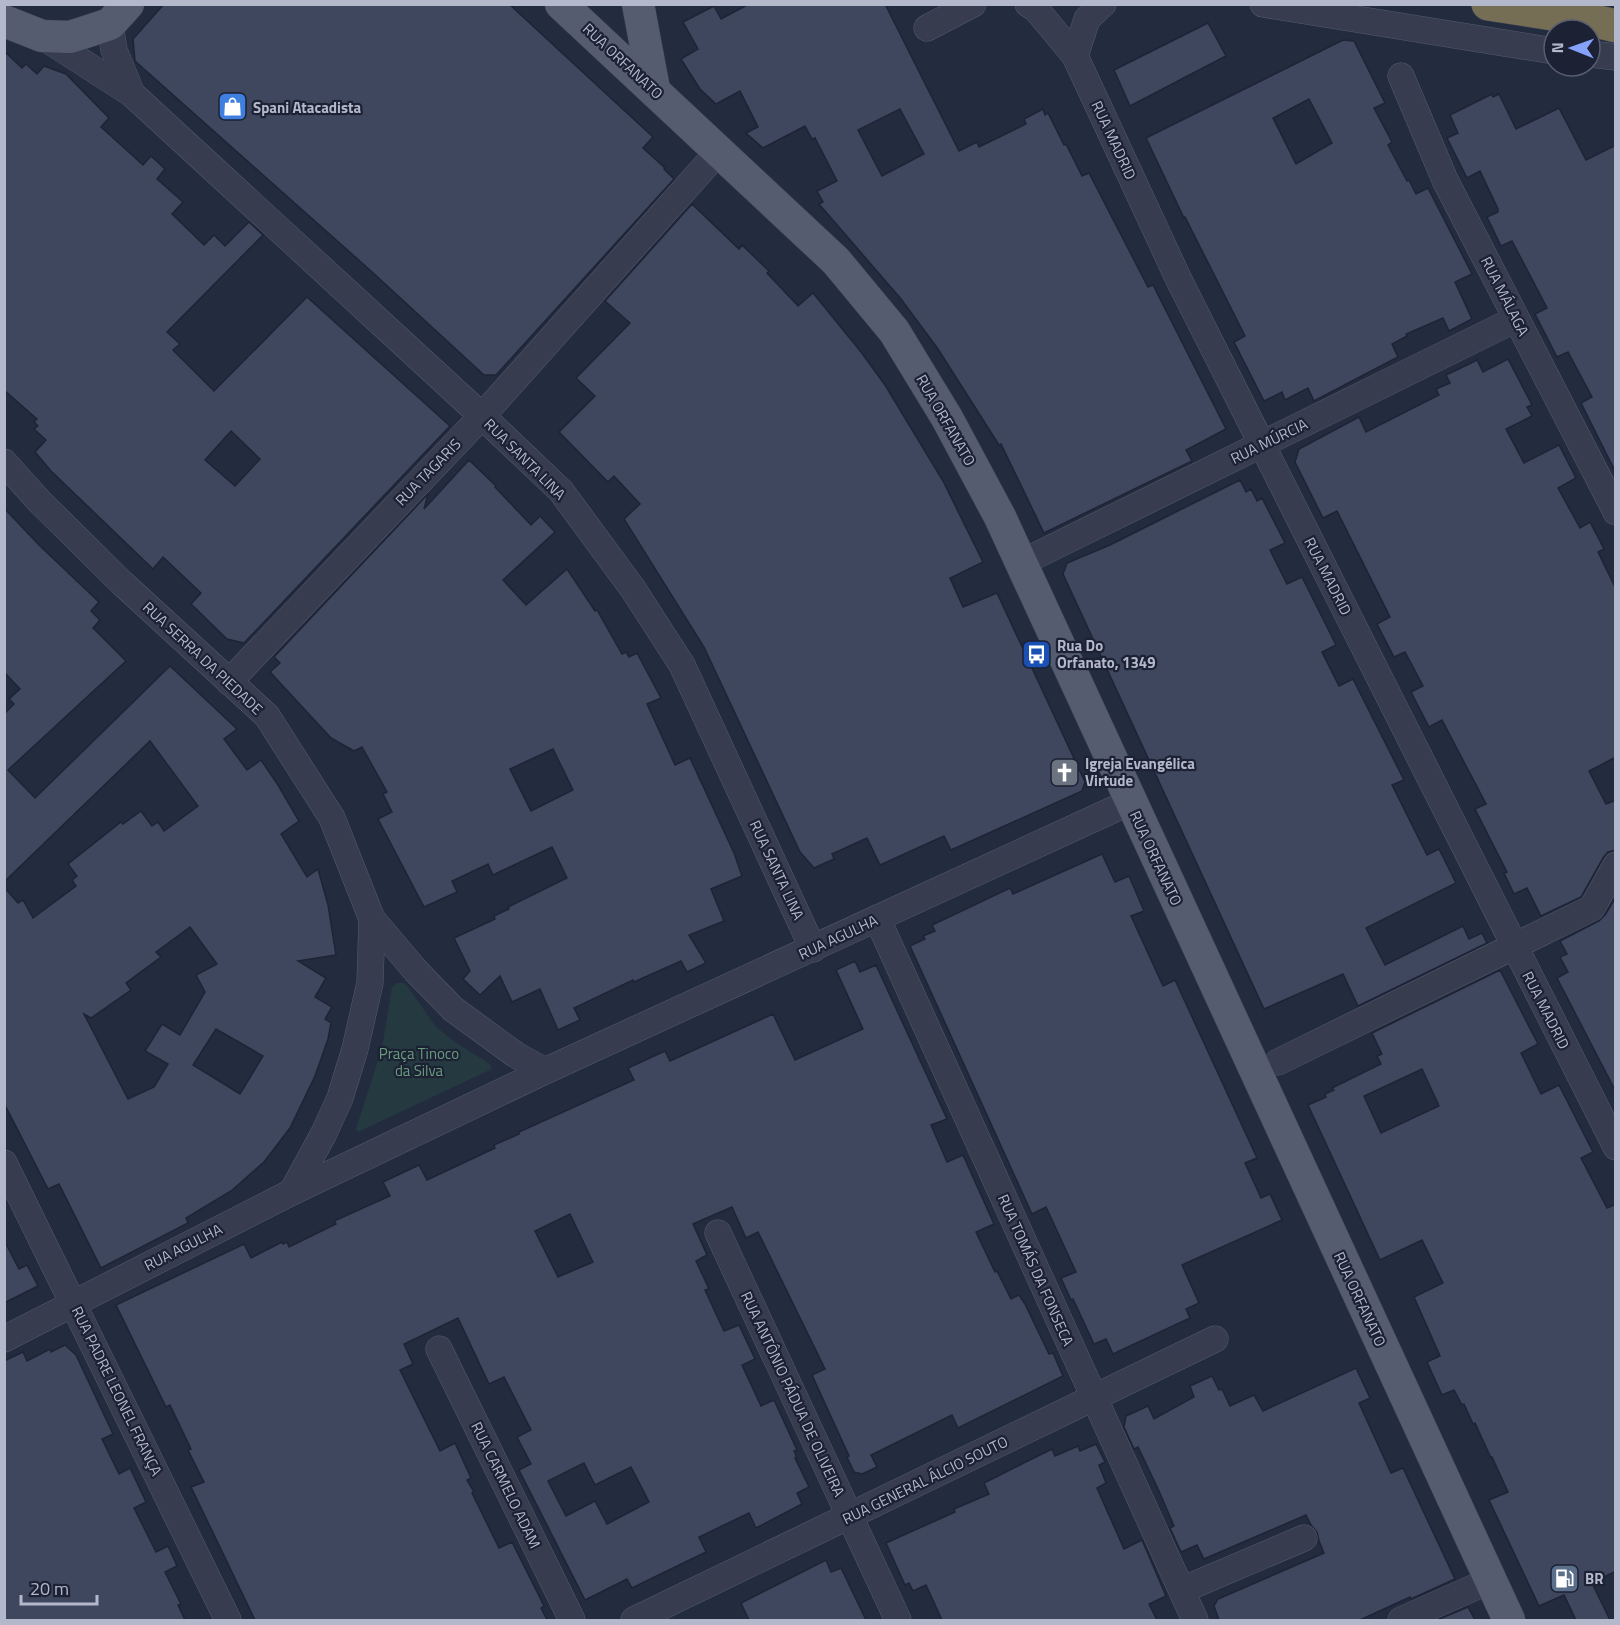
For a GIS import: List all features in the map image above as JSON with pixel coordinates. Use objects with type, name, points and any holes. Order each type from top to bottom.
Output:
[{"type":"highway","points":[[1488,4],[1616,26]]},
{"type":"main road","name":"RUA ORFANATO","points":[[561,4],[836,261],[894,331],[947,418],[1000,517],[1509,1620]]},
{"type":"main road","points":[[638,4],[654,89]]},
{"type":"main road","points":[[4,21],[42,36],[70,37],[119,14]]},
{"type":"street","points":[[927,28],[973,4]]},
{"type":"street","name":"RUA MADRID","points":[[1028,4],[1036,9],[1075,56],[1179,280],[1615,1146]]},
{"type":"street","points":[[1075,56],[1087,19],[1103,4]]},
{"type":"street","points":[[1263,4],[1542,49]]},
{"type":"street","name":"RUA SANTA LINA","points":[[119,14],[114,50],[132,94]]},
{"type":"street","name":"RUA SANTA LINA","points":[[42,36],[132,94],[561,491],[633,589],[682,665],[813,949]]},
{"type":"street","name":"RUA MÁLAGA","points":[[1401,76],[1445,180],[1616,512]]},
{"type":"street","name":"RUA TAGARIS","points":[[229,682],[482,416],[719,151]]},
{"type":"street","name":"RUA MÚRCIA","points":[[1021,563],[1516,319]]},
{"type":"street","name":"RUA SERRA DA PIEDADE","points":[[4,462],[39,501],[113,575],[267,716],[332,818],[372,919]]},
{"type":"street","name":"RUA AGULHA","points":[[545,1071],[1130,802]]},
{"type":"street","points":[[1278,1062],[1592,908],[1616,866]]},
{"type":"street","name":"RUA TOMÁS DA FONSECA","points":[[877,918],[1196,1620]]},
{"type":"street","points":[[372,919],[416,971],[453,1009],[516,1055],[545,1071]]},
{"type":"street","points":[[292,1192],[340,1098],[355,1049],[370,983],[372,919]]},
{"type":"street","points":[[292,1192],[545,1071]]},
{"type":"street","name":"RUA PADRE LEONEL FRANÇA","points":[[4,1163],[228,1620]]},
{"type":"street","name":"RUA AGULHA","points":[[4,1338],[292,1192]]},
{"type":"street","name":"RUA ANTÔNIO PÁDUA DE OLIVEIRA","points":[[718,1233],[898,1620]]},
{"type":"street","name":"RUA GENERAL ÁLCIO SOUTO","points":[[634,1620],[1215,1340]]},
{"type":"street","name":"RUA CARMELO ADAM","points":[[439,1349],[572,1620]]},
{"type":"street","points":[[1182,1590],[1304,1538]]},
{"type":"street","points":[[1401,1620],[1491,1580]]},
{"type":"green space","name":"Praça Tinoco da Silva","points":[[397,983],[404,983],[408,987],[436,1027],[490,1064],[492,1069],[358,1132],[356,1129],[382,1048],[392,987]]},
{"type":"building","points":[[164,4],[509,4],[653,137],[643,148],[674,179],[496,375],[484,375],[135,61],[133,39]]},
{"type":"building","points":[[749,4],[885,4],[959,151],[977,142],[979,147],[1026,124],[1024,119],[1043,109],[1045,115],[1048,113],[1082,176],[1089,173],[1148,287],[1153,285],[1226,429],[1186,450],[1192,461],[1044,533],[1001,444],[999,445],[938,349],[901,299],[819,204],[823,202],[817,191],[837,181],[815,138],[812,139],[805,126],[763,148],[746,133],[758,127],[740,91],[716,104],[700,89],[681,59],[698,49],[683,22],[714,6],[721,19]],"holes":[[[900,109],[924,154],[882,176],[858,130]]]},
{"type":"building","points":[[1208,23],[1226,56],[1130,106],[1114,70]]},
{"type":"building","points":[[1343,40],[1354,41],[1385,103],[1374,108],[1392,142],[1388,145],[1416,194],[1428,188],[1472,274],[1455,282],[1472,319],[1449,331],[1443,318],[1406,334],[1407,336],[1392,344],[1398,357],[1314,401],[1308,388],[1285,400],[1282,392],[1264,401],[1234,342],[1245,336],[1146,138]],"holes":[[[1309,99],[1332,143],[1296,164],[1273,118]]]},
{"type":"building","points":[[4,51],[22,68],[26,64],[37,74],[44,66],[66,74],[109,118],[101,127],[143,165],[151,156],[165,169],[157,179],[183,202],[172,214],[204,245],[214,235],[225,246],[249,222],[263,235],[167,332],[180,344],[173,350],[214,391],[307,297],[450,426],[244,643],[227,639],[191,604],[201,593],[163,557],[153,569],[51,471],[35,452],[46,440],[34,429],[38,426],[34,422],[37,419],[4,390]],"holes":[[[231,431],[260,459],[235,486],[205,460]]]},
{"type":"building","points":[[1492,94],[1493,97],[1499,94],[1516,129],[1559,108],[1586,160],[1616,145],[1616,473],[1581,403],[1592,397],[1568,352],[1557,357],[1535,314],[1547,308],[1512,241],[1501,246],[1487,217],[1498,212],[1498,209],[1480,171],[1467,178],[1447,138],[1458,133],[1450,115]]},
{"type":"building","points":[[692,204],[739,249],[742,245],[769,271],[767,273],[798,306],[813,293],[885,385],[943,481],[983,562],[950,578],[963,607],[997,593],[1085,782],[1082,791],[951,850],[944,836],[880,865],[867,838],[832,854],[834,859],[814,868],[800,852],[704,647],[624,519],[640,504],[614,476],[608,482],[559,432],[595,396],[576,378],[630,323],[605,301]]},
{"type":"building","points":[[1508,359],[1532,405],[1527,407],[1532,416],[1506,429],[1524,463],[1559,445],[1576,478],[1558,488],[1580,528],[1590,522],[1604,549],[1598,552],[1616,589],[1616,757],[1589,771],[1606,804],[1616,800],[1616,850],[1608,852],[1603,858],[1581,897],[1541,916],[1527,888],[1514,894],[1504,873],[1507,872],[1475,809],[1486,804],[1442,720],[1429,727],[1411,692],[1423,686],[1405,652],[1394,657],[1377,624],[1390,617],[1337,511],[1323,518],[1295,462],[1299,449],[1359,417],[1366,432],[1439,395],[1436,389],[1450,383],[1446,375],[1477,360],[1483,372]]},
{"type":"building","points":[[469,460],[531,525],[540,516],[555,532],[503,580],[526,605],[567,569],[595,611],[597,610],[622,654],[626,652],[629,657],[637,653],[661,698],[647,704],[675,765],[690,758],[734,853],[742,876],[711,889],[724,921],[689,935],[706,963],[687,972],[681,961],[634,982],[633,980],[574,1008],[580,1020],[558,1030],[540,989],[512,1002],[500,976],[480,995],[463,979],[470,971],[454,938],[495,919],[494,916],[509,909],[508,907],[567,878],[552,847],[493,875],[488,864],[452,881],[457,892],[424,907],[378,819],[392,812],[383,794],[387,792],[362,747],[354,751],[331,738],[270,672],[280,663],[274,657],[428,494],[424,509]],"holes":[[[553,749],[573,790],[531,811],[510,769]]]},
{"type":"building","points":[[1240,480],[1246,492],[1251,489],[1257,501],[1262,498],[1285,543],[1270,550],[1287,584],[1302,577],[1336,645],[1322,652],[1339,686],[1353,679],[1404,780],[1392,785],[1427,855],[1439,849],[1456,883],[1366,928],[1385,965],[1463,926],[1469,939],[1482,933],[1487,943],[1358,1006],[1343,974],[1264,1009],[1063,574],[1067,563],[1110,545]]},
{"type":"building","points":[[4,508],[99,602],[91,611],[100,620],[93,628],[126,661],[8,770],[35,798],[170,666],[237,729],[224,739],[247,770],[261,760],[278,785],[299,821],[281,834],[307,877],[318,869],[328,905],[336,955],[298,961],[326,978],[315,997],[332,1007],[325,1019],[331,1023],[315,1076],[290,1128],[264,1162],[231,1191],[186,1218],[188,1223],[101,1268],[59,1184],[48,1189],[4,1103],[4,887],[18,903],[23,900],[33,918],[76,886],[72,880],[77,876],[68,864],[121,822],[123,824],[141,811],[152,826],[158,822],[164,831],[198,806],[150,741],[4,882],[4,714],[14,704],[9,699],[20,689],[4,672]],"holes":[[[190,927],[217,964],[196,975],[205,992],[180,1035],[162,1024],[145,1051],[168,1064],[154,1087],[128,1099],[84,1014],[91,1018],[131,990],[126,983],[161,957],[156,952]],[[216,1029],[263,1056],[240,1094],[193,1065]]]},
{"type":"building","points":[[1102,854],[1115,882],[1129,876],[1144,911],[1131,916],[1163,986],[1175,980],[1257,1158],[1245,1163],[1261,1198],[1270,1194],[1282,1220],[1182,1265],[1199,1303],[1186,1309],[1190,1318],[1113,1354],[1106,1339],[1094,1344],[1073,1299],[1071,1300],[1061,1278],[1076,1272],[1046,1207],[1032,1214],[910,946],[925,939],[923,936],[935,931],[932,925],[1010,888],[1013,894]]},
{"type":"building","points":[[1616,897],[1616,1092],[1557,978],[1568,972],[1560,957],[1567,954],[1560,941],[1599,921]]},
{"type":"building","points":[[855,961],[860,972],[876,965],[947,1119],[931,1125],[947,1162],[963,1155],[994,1224],[976,1232],[1011,1299],[1019,1295],[1025,1304],[1049,1354],[1053,1353],[1063,1376],[958,1428],[952,1415],[871,1455],[877,1467],[862,1474],[854,1472],[812,1375],[825,1369],[758,1232],[746,1238],[732,1207],[693,1224],[707,1255],[696,1261],[709,1289],[705,1290],[724,1331],[739,1325],[755,1359],[742,1365],[761,1406],[774,1400],[797,1450],[794,1451],[797,1458],[795,1458],[809,1487],[797,1493],[802,1504],[756,1528],[749,1513],[699,1537],[706,1552],[632,1588],[627,1579],[585,1600],[519,1470],[531,1464],[517,1437],[531,1430],[504,1377],[489,1384],[458,1318],[404,1344],[413,1364],[400,1370],[440,1451],[455,1443],[471,1478],[467,1480],[474,1492],[472,1493],[499,1548],[512,1542],[544,1606],[541,1608],[547,1620],[255,1620],[191,1487],[204,1482],[188,1450],[191,1449],[170,1405],[166,1407],[116,1305],[244,1244],[251,1258],[282,1242],[283,1244],[287,1242],[289,1247],[336,1224],[334,1221],[390,1196],[383,1182],[419,1165],[427,1180],[495,1148],[494,1145],[519,1132],[634,1080],[628,1068],[665,1051],[670,1061],[773,1014],[795,1060],[863,1029],[836,970]],"holes":[[[570,1214],[593,1262],[558,1277],[535,1231]],[[584,1463],[595,1485],[631,1467],[649,1502],[607,1524],[595,1501],[566,1516],[548,1481]]]},
{"type":"building","points":[[1500,970],[1538,1044],[1521,1053],[1541,1094],[1559,1085],[1593,1152],[1581,1158],[1607,1208],[1616,1204],[1616,1571],[1592,1583],[1610,1620],[1576,1620],[1564,1595],[1539,1606],[1489,1500],[1508,1492],[1492,1457],[1464,1404],[1462,1405],[1454,1390],[1442,1395],[1427,1362],[1440,1356],[1414,1297],[1443,1283],[1422,1240],[1380,1260],[1308,1105],[1326,1097],[1325,1094],[1334,1090],[1332,1088],[1381,1064],[1377,1056],[1382,1054],[1372,1033]],"holes":[[[1422,1069],[1439,1106],[1381,1133],[1364,1096]]]},
{"type":"building","points":[[4,1240],[19,1269],[27,1265],[38,1286],[4,1303]]},
{"type":"building","points":[[65,1345],[76,1355],[113,1434],[102,1439],[119,1474],[130,1468],[146,1502],[134,1508],[156,1552],[168,1546],[177,1566],[165,1572],[181,1604],[178,1605],[185,1620],[4,1620],[4,1361],[23,1352],[27,1361],[50,1349],[51,1352]]},
{"type":"building","points":[[1356,1368],[1370,1398],[1359,1403],[1391,1473],[1403,1468],[1455,1579],[1360,1620],[1219,1620],[1214,1606],[1218,1599],[1324,1553],[1317,1532],[1306,1515],[1204,1559],[1197,1545],[1181,1552],[1170,1528],[1174,1526],[1159,1491],[1138,1447],[1134,1449],[1124,1427],[1126,1416],[1148,1406],[1154,1419],[1194,1397],[1190,1386],[1212,1376],[1219,1390],[1222,1389],[1230,1406],[1254,1395],[1263,1411]]},
{"type":"building","points":[[1096,1444],[1105,1462],[1099,1465],[1106,1483],[1097,1488],[1124,1549],[1142,1540],[1166,1596],[1149,1604],[1157,1620],[942,1620],[926,1585],[913,1591],[909,1583],[905,1585],[886,1543],[989,1494],[984,1483],[1052,1449],[1055,1456],[1078,1446],[1080,1451]]},
{"type":"building","points":[[826,1560],[831,1572],[841,1568],[866,1620],[749,1620],[741,1603]]},
{"type":"building","points":[[1468,1607],[1475,1620],[1437,1620]]},
{"type":"place","name":"Spani Atacadista","points":[[232,107]]},
{"type":"place","name":"Rua Do Orfanato, 1349","points":[[1036,654]]},
{"type":"place","name":"Igreja Evangélica Virtude","points":[[1064,772]]},
{"type":"place","name":"BR","points":[[1564,1578]]}]
